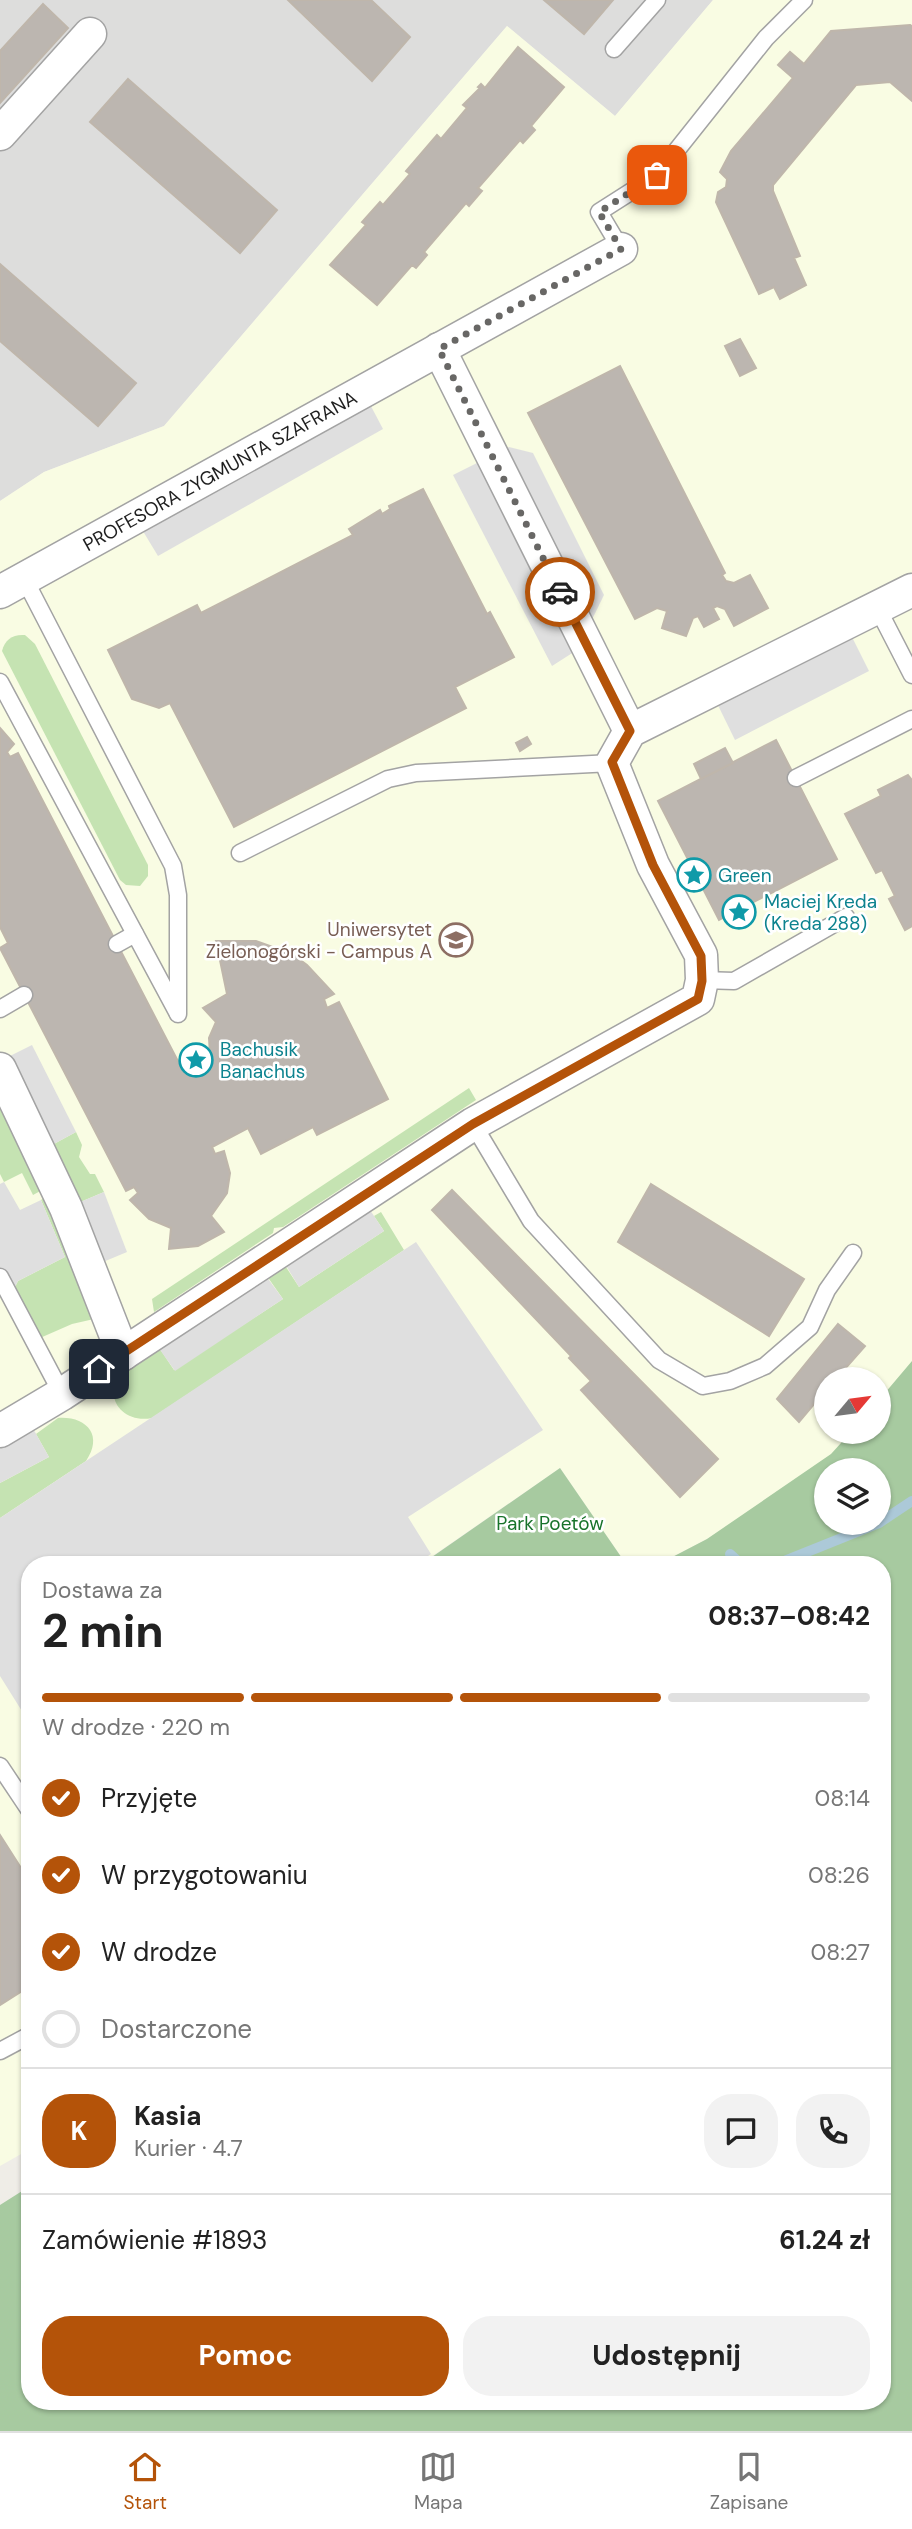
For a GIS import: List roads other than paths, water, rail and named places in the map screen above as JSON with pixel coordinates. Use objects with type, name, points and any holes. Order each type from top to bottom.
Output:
[{"type":"street","points":[[0,134],[90,34]]},
{"type":"street","name":"PROFESORA ZYGMUNTA SZAFRANA","points":[[12,585],[621,249]]},
{"type":"street","points":[[439,349],[630,731]]},
{"type":"street","points":[[0,1431],[62,1394],[473,1124],[698,999],[702,981],[701,956],[653,865],[612,762],[630,731],[912,590]]},
{"type":"street","points":[[0,1069],[66,1208],[123,1354]]},
{"type":"lane","points":[[614,49],[657,0]]},
{"type":"lane","points":[[621,249],[599,212],[657,175],[766,38],[804,0]]},
{"type":"lane","points":[[0,682],[178,1014],[178,895],[173,866],[12,585]]},
{"type":"lane","points":[[877,607],[912,675]]},
{"type":"lane","points":[[796,778],[912,719]]},
{"type":"lane","points":[[240,853],[388,779],[416,773],[612,762]]},
{"type":"lane","points":[[42,799],[58,790]]},
{"type":"lane","points":[[702,981],[734,981],[846,917]]},
{"type":"lane","points":[[117,944],[135,934]]},
{"type":"lane","points":[[0,1009],[24,995]]},
{"type":"lane","points":[[473,1124],[531,1221],[659,1360],[703,1386],[730,1381],[765,1366],[810,1327],[827,1290],[853,1254]]},
{"type":"lane","points":[[0,1277],[62,1394]]},
{"type":"lane","points":[[0,1766],[21,1798]]},
{"type":"lane","points":[[0,2051],[21,2040]]},
{"type":"waterway","points":[[797,1556],[879,1523],[912,1501]]},
{"type":"place","name":"Green","points":[[694,875]]},
{"type":"place","name":"Maciej Kreda (Kreda 288)","points":[[739,912]]},
{"type":"place","name":"Uniwersytet Zielonogórski - Campus A","points":[[456,940]]},
{"type":"place","name":"Bachusik Banachus","points":[[196,1060]]},
{"type":"park label","name":"Park Poetów","points":[[550,1523]]}]
